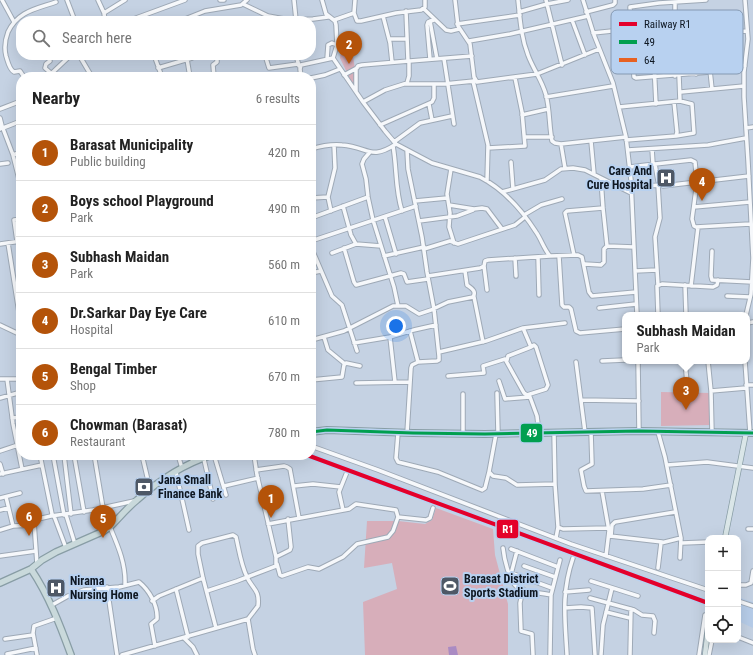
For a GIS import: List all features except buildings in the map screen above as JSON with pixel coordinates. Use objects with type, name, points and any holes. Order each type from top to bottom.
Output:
[{"type":"highway","points":[[316,432],[333,430],[463,434],[639,431],[750,433]]},
{"type":"highway","points":[[0,581],[32,569],[47,556],[96,535],[110,527],[150,489],[196,460]]},
{"type":"highway","points":[[32,569],[52,605],[71,655]]},
{"type":"main road","points":[[726,535],[737,474],[750,433]]},
{"type":"main road","points":[[705,655],[706,643]]},
{"type":"street","points":[[2,0],[14,22],[6,39],[5,52],[11,70],[14,72],[21,72]]},
{"type":"street","points":[[45,0],[47,6]]},
{"type":"street","points":[[67,0],[73,16]]},
{"type":"street","points":[[98,0],[104,16]]},
{"type":"street","points":[[104,13],[125,0]]},
{"type":"street","points":[[142,16],[185,0]]},
{"type":"street","points":[[294,0],[295,16]]},
{"type":"street","points":[[322,0],[325,11],[328,16],[334,20],[336,25],[337,44],[333,58],[356,93],[394,144],[432,163],[451,170],[480,177],[502,192],[524,216],[540,238],[550,256]]},
{"type":"street","points":[[354,0],[354,13],[359,22],[406,11],[424,9]]},
{"type":"street","points":[[424,9],[426,5],[425,0]]},
{"type":"street","points":[[455,0],[457,24],[459,29],[469,41],[471,48],[474,81],[488,148],[486,181]]},
{"type":"street","points":[[518,0],[521,31],[529,56],[543,85],[546,97],[552,141],[561,144],[626,138],[676,136],[694,133],[692,104],[680,101],[619,107]]},
{"type":"street","points":[[457,24],[520,13],[546,2],[568,0]]},
{"type":"street","points":[[583,0],[593,33],[613,86],[626,138],[632,193],[637,312]]},
{"type":"street","points":[[469,41],[572,20],[613,5],[615,0]]},
{"type":"street","points":[[630,10],[630,7],[706,0]]},
{"type":"street","points":[[745,0],[748,39],[744,86],[751,211],[750,224],[753,253],[752,282],[747,312]]},
{"type":"street","points":[[192,16],[205,11],[245,1],[268,16]]},
{"type":"street","points":[[20,16],[56,2]]},
{"type":"street","points":[[546,2],[562,65]]},
{"type":"street","points":[[675,2],[675,10]]},
{"type":"street","points":[[424,9],[432,21],[446,30],[451,31],[459,29]]},
{"type":"street","points":[[404,84],[409,80],[406,11]]},
{"type":"street","points":[[334,20],[354,13]]},
{"type":"street","points":[[316,19],[328,16]]},
{"type":"street","points":[[383,16],[389,39],[392,62]]},
{"type":"street","points":[[572,20],[585,55]]},
{"type":"street","points":[[432,21],[437,59]]},
{"type":"street","points":[[430,59],[427,23],[432,21]]},
{"type":"street","points":[[747,23],[753,24]]},
{"type":"street","points":[[593,33],[611,31]]},
{"type":"street","points":[[743,31],[747,31]]},
{"type":"street","points":[[389,39],[407,39]]},
{"type":"street","points":[[327,59],[328,45],[332,43],[337,44]]},
{"type":"street","points":[[363,102],[385,90],[404,84],[480,82],[537,74],[599,49]]},
{"type":"street","points":[[344,75],[362,65],[472,56]]},
{"type":"street","points":[[300,69],[301,65],[304,64],[333,58]]},
{"type":"street","points":[[444,59],[454,124]]},
{"type":"street","points":[[49,72],[45,68],[46,64],[50,60]]},
{"type":"street","points":[[54,72],[67,60]]},
{"type":"street","points":[[82,60],[88,72]]},
{"type":"street","points":[[156,60],[160,72]]},
{"type":"street","points":[[158,68],[184,60]]},
{"type":"street","points":[[187,60],[189,72]]},
{"type":"street","points":[[214,72],[213,65],[217,62],[217,60]]},
{"type":"street","points":[[267,60],[269,68],[298,64]]},
{"type":"street","points":[[297,60],[300,72]]},
{"type":"street","points":[[356,93],[357,68]]},
{"type":"street","points":[[316,77],[340,69]]},
{"type":"street","points":[[634,74],[634,77],[638,79],[696,74]]},
{"type":"street","points":[[655,74],[656,104]]},
{"type":"street","points":[[710,74],[712,89]]},
{"type":"street","points":[[677,75],[680,101]]},
{"type":"street","points":[[488,148],[524,147],[525,145],[522,115],[515,78]]},
{"type":"street","points":[[380,125],[433,101],[434,84]]},
{"type":"street","points":[[546,97],[613,86]]},
{"type":"street","points":[[680,92],[744,86]]},
{"type":"street","points":[[674,102],[677,132],[676,136]]},
{"type":"street","points":[[0,109],[16,103]]},
{"type":"street","points":[[429,104],[432,120]]},
{"type":"street","points":[[522,115],[548,109]]},
{"type":"street","points":[[316,148],[334,145],[352,146],[370,152],[383,151],[394,144],[417,124],[452,116]]},
{"type":"street","points":[[0,118],[2,128],[13,155],[16,167]]},
{"type":"street","points":[[2,128],[16,123]]},
{"type":"street","points":[[746,128],[753,127]]},
{"type":"street","points":[[525,137],[552,137]]},
{"type":"street","points":[[628,150],[708,145],[746,138]]},
{"type":"street","points":[[591,141],[594,174]]},
{"type":"street","points":[[394,144],[397,196],[402,211]]},
{"type":"street","points":[[561,144],[565,168]]},
{"type":"street","points":[[331,211],[328,197],[335,168],[334,145]]},
{"type":"street","points":[[652,149],[659,185],[660,221],[655,237],[658,285],[656,294],[658,312]]},
{"type":"street","points":[[408,150],[408,169],[424,248],[434,308],[439,352],[439,360],[437,361],[418,362],[412,365],[408,433]]},
{"type":"street","points":[[370,152],[362,164],[373,220],[391,276],[398,306]]},
{"type":"street","points":[[748,154],[753,154]]},
{"type":"street","points":[[630,167],[694,160],[696,165],[697,182],[694,207],[694,226],[750,224]]},
{"type":"street","points":[[511,162],[513,189]]},
{"type":"street","points":[[0,164],[8,163]]},
{"type":"street","points":[[502,192],[545,180],[557,171],[565,168],[579,168],[632,193]]},
{"type":"street","points":[[451,170],[447,198],[451,216],[449,227],[454,243]]},
{"type":"street","points":[[631,187],[663,186],[749,176]]},
{"type":"street","points":[[602,179],[603,208],[608,246]]},
{"type":"street","points":[[316,198],[328,197]]},
{"type":"street","points":[[316,216],[368,197]]},
{"type":"street","points":[[415,201],[447,198]]},
{"type":"street","points":[[384,256],[450,241],[458,244],[519,223],[524,216],[537,207],[562,199]]},
{"type":"street","points":[[694,207],[750,202]]},
{"type":"street","points":[[449,205],[474,209]]},
{"type":"street","points":[[343,206],[352,239],[356,244]]},
{"type":"street","points":[[316,239],[416,206]]},
{"type":"street","points":[[419,221],[457,216],[474,209],[482,208],[487,209],[502,229]]},
{"type":"street","points":[[574,255],[565,213],[569,211],[603,208]]},
{"type":"street","points":[[386,217],[396,254]]},
{"type":"street","points":[[16,220],[14,220],[16,228]]},
{"type":"street","points":[[691,286],[698,227]]},
{"type":"street","points":[[0,244],[16,242]]},
{"type":"street","points":[[8,243],[16,293]]},
{"type":"street","points":[[332,252],[356,244],[381,246]]},
{"type":"street","points":[[585,264],[604,264],[604,250],[608,246],[634,247]]},
{"type":"street","points":[[344,248],[356,285],[403,273],[406,281],[409,282],[484,266]]},
{"type":"street","points":[[712,251],[711,278],[713,280],[752,282]]},
{"type":"street","points":[[487,290],[484,266],[486,260],[574,255],[582,257],[592,296],[636,292]]},
{"type":"street","points":[[559,256],[562,305],[564,308],[569,307],[571,309],[576,331],[580,333],[622,329]]},
{"type":"street","points":[[538,257],[539,295]]},
{"type":"street","points":[[515,258],[516,276]]},
{"type":"street","points":[[316,259],[334,298],[342,305],[357,351]]},
{"type":"street","points":[[465,270],[467,285],[473,288],[483,342]]},
{"type":"street","points":[[635,271],[657,270]]},
{"type":"street","points":[[316,272],[321,271]]},
{"type":"street","points":[[658,285],[715,286],[717,285],[718,280]]},
{"type":"street","points":[[684,285],[686,312]]},
{"type":"street","points":[[316,339],[350,328],[386,309],[398,306],[408,307],[419,314],[451,301],[474,296]]},
{"type":"street","points":[[727,296],[750,297]]},
{"type":"street","points":[[599,308],[636,304]]},
{"type":"street","points":[[439,352],[501,337],[523,328],[565,323]]},
{"type":"street","points":[[0,325],[16,333]]},
{"type":"street","points":[[354,343],[390,337],[418,328],[436,325]]},
{"type":"street","points":[[523,328],[531,347]]},
{"type":"street","points":[[410,331],[418,362]]},
{"type":"street","points":[[324,336],[328,350],[345,364],[360,366]]},
{"type":"street","points":[[390,337],[395,382]]},
{"type":"street","points":[[499,381],[505,399],[529,396],[546,390],[548,385],[536,347],[534,345],[508,356],[507,360]]},
{"type":"street","points":[[448,376],[484,373],[483,366],[505,358],[507,360]]},
{"type":"street","points":[[507,360],[522,390],[529,396],[537,416],[539,433]]},
{"type":"street","points":[[602,361],[622,360]]},
{"type":"street","points":[[576,362],[592,464],[582,469],[581,472],[586,491],[643,489],[671,485]]},
{"type":"street","points":[[316,380],[342,378],[345,364]]},
{"type":"street","points":[[638,364],[639,431]]},
{"type":"street","points":[[685,364],[687,383]]},
{"type":"street","points":[[708,364],[711,391],[712,433]]},
{"type":"street","points":[[745,364],[750,433]]},
{"type":"street","points":[[0,379],[16,379]]},
{"type":"street","points":[[7,379],[12,418],[16,433]]},
{"type":"street","points":[[356,383],[410,382]]},
{"type":"street","points":[[711,391],[753,385]]},
{"type":"street","points":[[0,398],[16,393]]},
{"type":"street","points":[[398,433],[396,458],[398,462],[438,472],[482,490],[485,488],[497,433],[497,393]]},
{"type":"street","points":[[463,394],[463,434]]},
{"type":"street","points":[[581,400],[639,401]]},
{"type":"street","points":[[12,418],[16,418]]},
{"type":"street","points":[[554,432],[558,527],[556,538]]},
{"type":"street","points":[[658,432],[667,465],[682,543],[680,558]]},
{"type":"street","points":[[0,451],[16,445]]},
{"type":"street","points":[[316,448],[556,538],[705,589]]},
{"type":"street","points":[[21,460],[22,469]]},
{"type":"street","points":[[41,460],[53,516],[66,548]]},
{"type":"street","points":[[54,460],[65,515],[75,544]]},
{"type":"street","points":[[65,460],[71,514]]},
{"type":"street","points":[[75,460],[84,512]]},
{"type":"street","points":[[95,460],[103,508]]},
{"type":"street","points":[[143,460],[150,489]]},
{"type":"street","points":[[180,460],[182,468]]},
{"type":"street","points":[[204,460],[213,499]]},
{"type":"street","points":[[215,460],[226,495]]},
{"type":"street","points":[[255,460],[256,470],[268,524],[280,575],[282,576],[308,567],[319,568],[343,557],[357,544],[388,537],[393,531],[398,517],[396,510],[356,504],[349,509],[288,519],[268,524]]},
{"type":"street","points":[[667,465],[707,462],[753,468]]},
{"type":"street","points":[[0,464],[1,474],[42,465]]},
{"type":"street","points":[[256,470],[287,467],[290,469],[299,518]]},
{"type":"street","points":[[176,472],[188,530]]},
{"type":"street","points":[[343,510],[339,496],[347,472]]},
{"type":"street","points":[[488,472],[493,476],[506,478],[515,485],[555,484]]},
{"type":"street","points":[[224,486],[258,478]]},
{"type":"street","points":[[294,486],[318,484],[341,487]]},
{"type":"street","points":[[602,490],[610,536]]},
{"type":"street","points":[[0,498],[20,493]]},
{"type":"street","points":[[6,497],[13,526]]},
{"type":"street","points":[[37,564],[33,525],[35,520],[136,501]]},
{"type":"street","points":[[0,510],[8,508]]},
{"type":"street","points":[[398,517],[428,520],[433,508]]},
{"type":"street","points":[[606,556],[612,525],[615,522],[676,512]]},
{"type":"street","points":[[276,557],[290,550],[291,547],[288,519]]},
{"type":"street","points":[[0,530],[13,526],[33,525]]},
{"type":"street","points":[[110,527],[121,554],[124,567],[125,585]]},
{"type":"street","points":[[558,527],[560,529],[608,528]]},
{"type":"street","points":[[748,529],[753,529]]},
{"type":"street","points":[[122,655],[248,619],[255,611],[259,602],[254,587],[247,577],[236,537],[233,534],[202,543],[198,546],[198,554],[203,578],[216,628]]},
{"type":"street","points":[[610,536],[662,542],[681,538]]},
{"type":"street","points":[[658,568],[660,545],[662,542]]},
{"type":"street","points":[[682,543],[705,542]]},
{"type":"street","points":[[503,548],[504,560],[516,586],[551,595]]},
{"type":"street","points":[[511,549],[558,567]]},
{"type":"street","points":[[0,556],[36,551]]},
{"type":"street","points":[[511,574],[517,551]]},
{"type":"street","points":[[567,655],[565,592],[573,558]]},
{"type":"street","points":[[550,655],[551,595],[560,560]]},
{"type":"street","points":[[207,591],[274,568],[277,562]]},
{"type":"street","points":[[524,566],[555,577]]},
{"type":"street","points":[[741,585],[746,586],[751,583],[753,570]]},
{"type":"street","points":[[511,574],[552,588]]},
{"type":"street","points":[[152,601],[159,596],[203,578]]},
{"type":"street","points":[[591,581],[638,596]]},
{"type":"street","points":[[52,605],[77,592],[93,588],[107,588],[139,582],[143,585],[152,601],[157,616],[156,621],[151,624],[155,646]]},
{"type":"street","points":[[107,588],[117,655]]},
{"type":"street","points":[[601,655],[602,632],[612,588]]},
{"type":"street","points":[[176,589],[188,637]]},
{"type":"street","points":[[523,589],[520,603],[521,631],[531,632],[533,655]]},
{"type":"street","points":[[565,592],[589,590]]},
{"type":"street","points":[[590,598],[631,609],[642,615],[654,617],[654,633]]},
{"type":"street","points":[[741,601],[753,606]]},
{"type":"street","points":[[565,608],[592,608],[595,655]]},
{"type":"street","points":[[630,655],[631,609]]},
{"type":"street","points":[[606,612],[630,618]]},
{"type":"street","points":[[699,655],[705,615]]},
{"type":"street","points":[[37,655],[33,629],[36,625],[57,618]]},
{"type":"street","points":[[248,619],[255,655]]},
{"type":"street","points":[[5,639],[33,634]]},
{"type":"street","points":[[184,638],[193,646],[197,655]]},
{"type":"street","points":[[741,638],[753,643]]},
{"type":"street","points":[[709,655],[711,643]]},
{"type":"street","points":[[7,654],[36,648]]},
{"type":"shaded area","points":[[351,43],[355,69],[355,84],[351,81],[340,58],[342,45]]},
{"type":"shaded area","points":[[661,392],[711,393],[711,425],[661,426]]},
{"type":"shaded area","points":[[436,508],[493,529],[495,555],[508,604],[508,655],[365,655],[363,602],[397,589],[392,563],[364,568],[367,521],[398,521],[425,524],[432,520]]},
{"type":"shaded area","points":[[741,598],[753,602],[753,628],[741,622]]},
{"type":"shaded area","points":[[456,646],[458,655],[449,655],[448,647]]},
{"type":"rail line","name":"R1","points":[[316,458],[705,602]]},
{"type":"transit line","name":"49","points":[[316,431],[327,430],[485,434],[639,431],[753,433]]},
{"type":"place","name":"Boys school Playground","points":[[349,64]]},
{"type":"place","name":"Care And Cure Hospital","points":[[666,178]]},
{"type":"place","name":"Dr.Sarkar Day Eye Care","points":[[702,201]]},
{"type":"place","name":"Subhash Maidan","points":[[686,410]]},
{"type":"place","name":"Jana Small Finance Bank","points":[[144,487]]},
{"type":"place","name":"Barasat Municipality","points":[[271,518]]},
{"type":"place","name":"Chowman (Barasat)","points":[[29,536]]},
{"type":"place","name":"Bengal Timber","points":[[103,538]]},
{"type":"place","name":"Barasat District Sports Stadium","points":[[450,586]]},
{"type":"place","name":"Nirama Nursing Home","points":[[56,588]]}]
